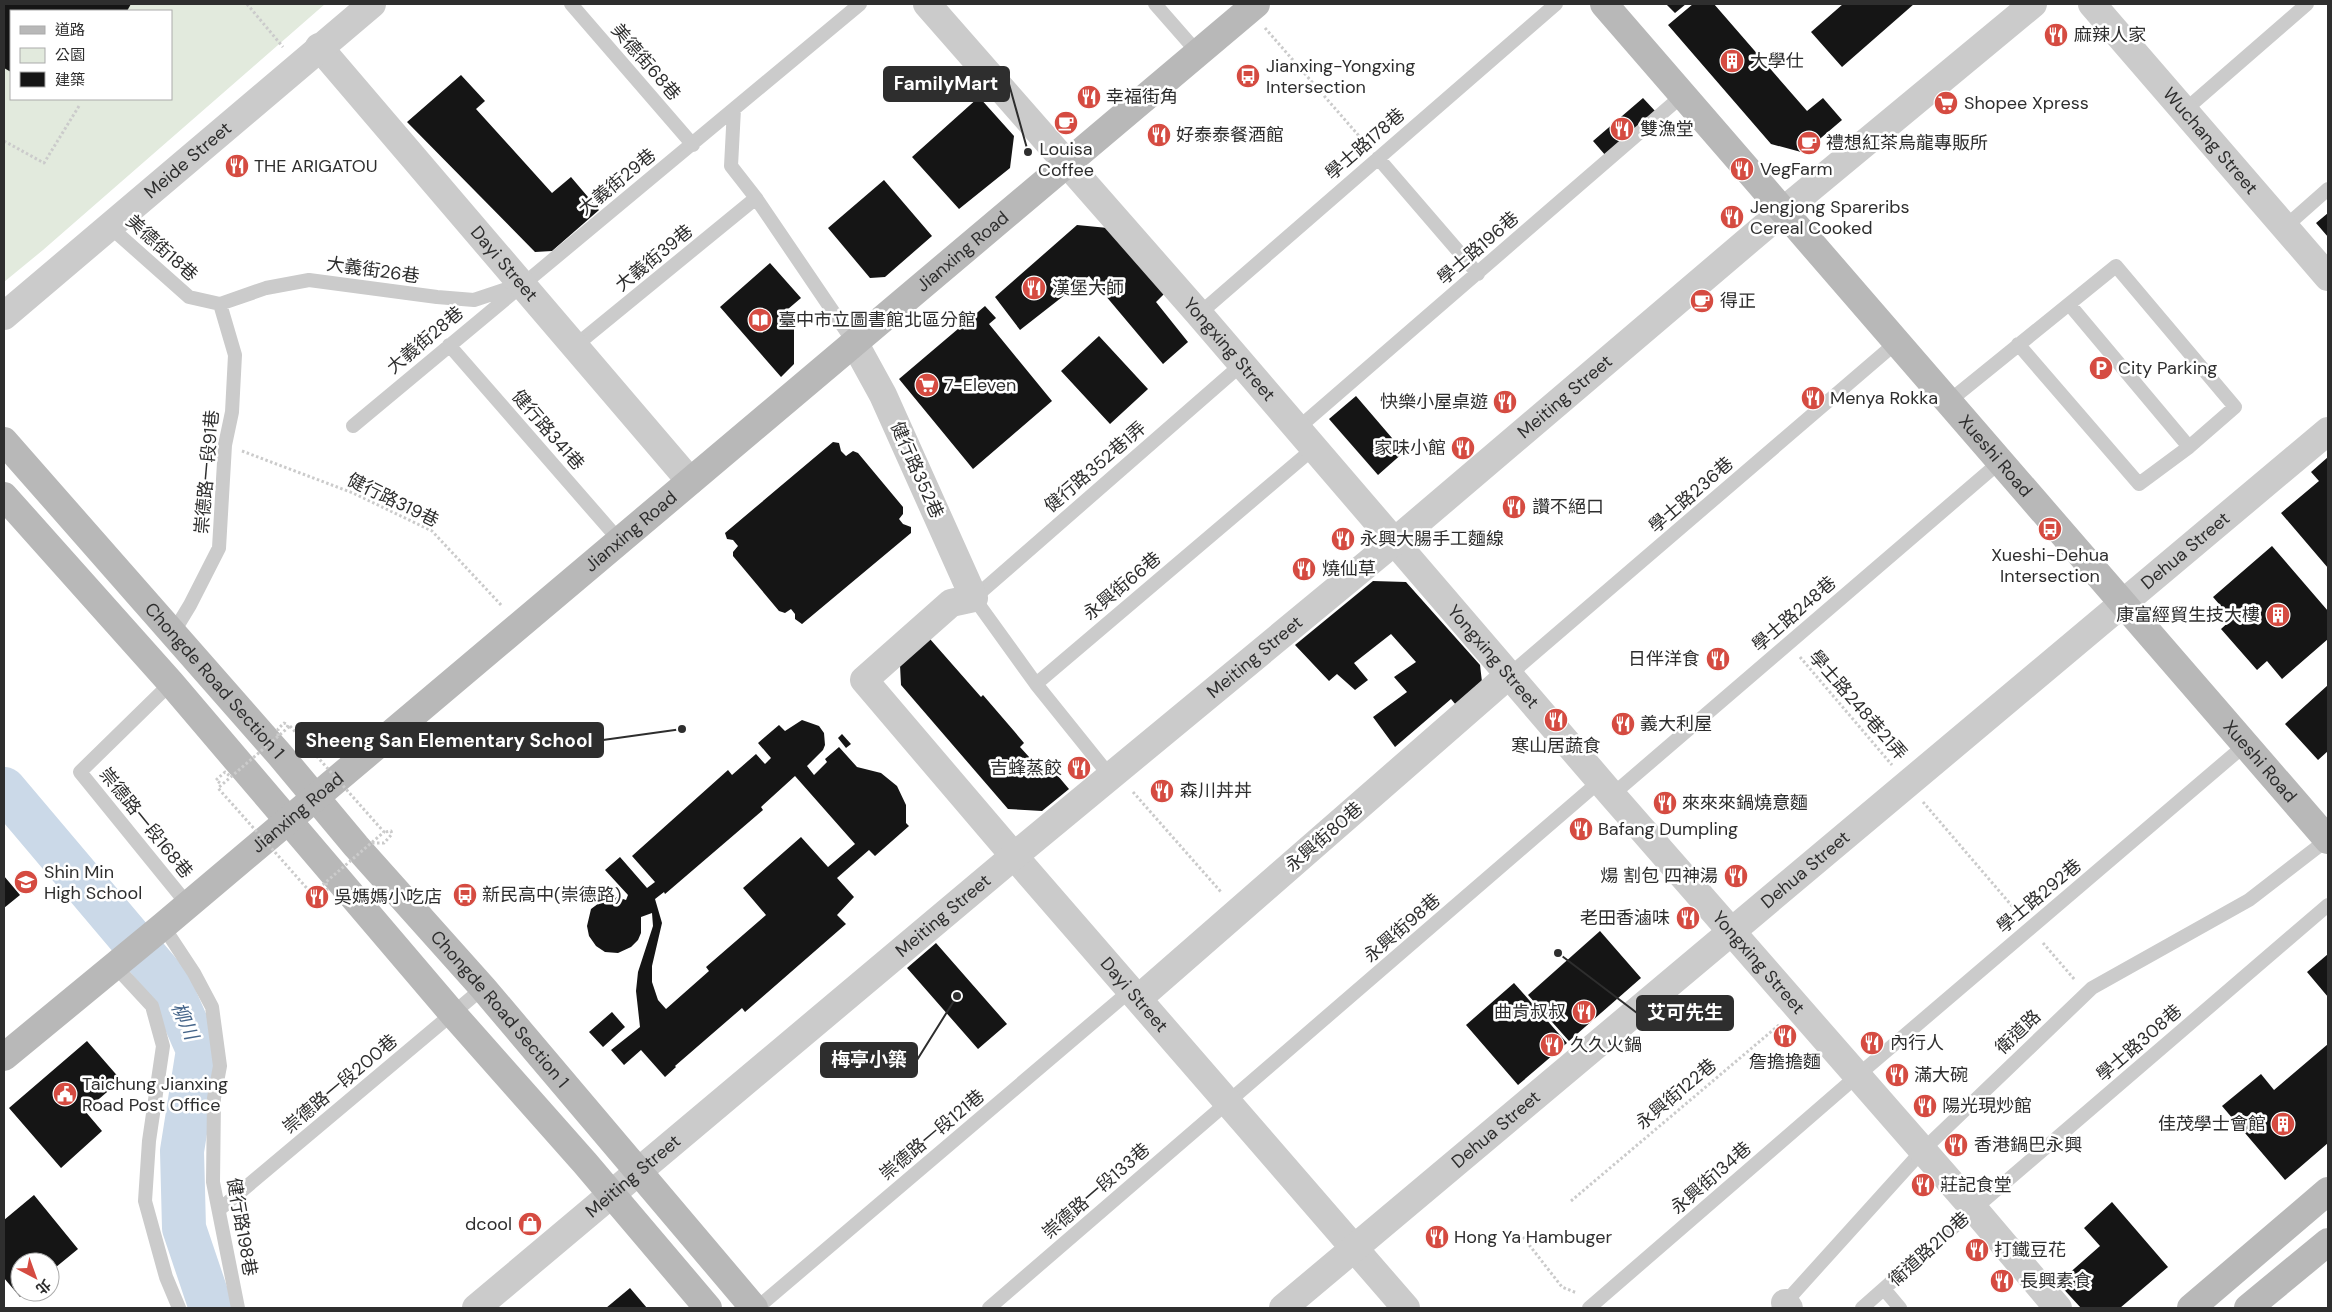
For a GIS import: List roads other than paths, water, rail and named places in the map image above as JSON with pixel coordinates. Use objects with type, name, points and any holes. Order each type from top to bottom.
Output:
[{"type":"street","name":"Meide Street","points":[[4,316],[298,64],[372,4]]},
{"type":"street","name":"Yongxing Street","points":[[927,4],[1066,165],[1199,314],[1509,676],[1974,1208],[2058,1308]]},
{"type":"street","name":"Xueshi Road","points":[[1604,4],[2328,840]]},
{"type":"street","name":"Meiting Street","points":[[476,1308],[1014,856],[1394,542],[1783,211],[2033,4]]},
{"type":"street","name":"Wuchang Street","points":[[2092,4],[2328,277]]},
{"type":"street","name":"Jianxing Road","points":[[4,1057],[290,820],[519,624],[855,344],[1252,7]]},
{"type":"street","name":"Dayi Street","points":[[319,47],[690,481]]},
{"type":"street","name":"健行路352巷","points":[[855,344],[883,395],[974,598]]},
{"type":"street","name":"Dehua Street","points":[[1284,1308],[2328,431]]},
{"type":"street","name":"Chongde Road Section 1","points":[[4,442],[316,797],[356,846],[483,988],[756,1308]]},
{"type":"street","name":"Chongde Road Section 1","points":[[4,496],[172,683],[453,1014],[708,1308]]},
{"type":"street","name":"Dayi Street","points":[[974,598],[951,603],[864,680],[1406,1308]]},
{"type":"street","name":"永興街80巷","points":[[1135,994],[1238,912],[1509,676]]},
{"type":"street","points":[[2191,1308],[2328,1191]]},
{"type":"street","points":[[2248,1308],[2328,1242]]},
{"type":"lane","name":"美德街68巷","points":[[571,4],[693,144]]},
{"type":"lane","name":"大義街29巷","points":[[522,284],[860,4]]},
{"type":"lane","points":[[1155,4],[1198,53]]},
{"type":"lane","name":"學士路178巷","points":[[1199,314],[1556,4]]},
{"type":"lane","points":[[2185,110],[2307,4]]},
{"type":"lane","name":"學士路196巷","points":[[1305,438],[1478,274],[1683,95]]},
{"type":"lane","points":[[734,109],[730,166],[756,198],[855,344]]},
{"type":"lane","points":[[1378,158],[1478,274]]},
{"type":"lane","points":[[2285,227],[2328,190]]},
{"type":"lane","name":"大義街39巷","points":[[575,346],[756,198]]},
{"type":"lane","name":"美德街18巷","points":[[109,226],[189,298],[220,304]]},
{"type":"lane","points":[[1948,402],[2018,344],[2116,266],[2235,407],[2188,447],[2139,484],[2018,344]]},
{"type":"lane","name":"大義街26巷","points":[[220,304],[266,288],[309,280],[474,300],[522,284]]},
{"type":"lane","name":"大義街28巷","points":[[353,426],[522,284]]},
{"type":"lane","name":"崇德路一段91巷","points":[[173,633],[190,605],[219,548],[225,445],[232,412],[235,355],[220,304]]},
{"type":"lane","points":[[2069,304],[2188,447]]},
{"type":"lane","name":"學士路236巷","points":[[1509,676],[1897,342]]},
{"type":"lane","name":"健行路341巷","points":[[449,344],[619,540]]},
{"type":"lane","name":"健行路352巷1弄","points":[[974,598],[1241,365]]},
{"type":"lane","name":"永興街66巷","points":[[1036,684],[1305,438]]},
{"type":"lane","name":"學士路248巷","points":[[1606,788],[1788,644],[2001,461]]},
{"type":"lane","points":[[974,598],[1036,684],[1110,776]]},
{"type":"lane","name":"崇德路一段168巷","points":[[172,683],[80,772],[188,905]]},
{"type":"lane","name":"學士路292巷","points":[[1857,1076],[2245,745]]},
{"type":"lane","name":"永興街98巷","points":[[1228,1102],[1606,788]]},
{"type":"lane","name":"衛道路","points":[[1785,1306],[1923,1150],[2086,993],[2249,900],[2328,840]]},
{"type":"lane","name":"學士路308巷","points":[[1974,1208],[2328,905]]},
{"type":"lane","name":"健行路198巷","points":[[159,930],[194,973],[212,1007],[220,1066],[214,1098],[213,1182],[220,1209],[238,1308]]},
{"type":"lane","points":[[118,963],[152,1006],[162,1046],[149,1141],[145,1202],[166,1277],[179,1308]]},
{"type":"lane","name":"崇德路一段200巷","points":[[220,1209],[483,988]]},
{"type":"lane","name":"崇德路一段121巷","points":[[756,1308],[1135,994]]},
{"type":"lane","name":"永興街134巷","points":[[1591,1306],[1857,1076]]},
{"type":"lane","name":"崇德路一段133巷","points":[[989,1308],[1228,1102]]},
{"type":"lane","name":"衛道路210巷","points":[[1862,1308],[1974,1208]]},
{"type":"lane","points":[[1884,1289],[1900,1308]]},
{"type":"waterway","name":"柳川","points":[[4,789],[169,984],[198,1050],[182,1151],[184,1228],[211,1308]]},
{"type":"place","name":"麻辣人家","points":[[2056,35]]},
{"type":"place","name":"大學仕","points":[[1732,61]]},
{"type":"place","name":"Jianxing-Yongxing Intersection","points":[[1248,76]]},
{"type":"place","name":"幸福街角","points":[[1089,97]]},
{"type":"place","name":"Shopee Xpress","points":[[1946,103]]},
{"type":"place","name":"Louisa Coffee","points":[[1066,123]]},
{"type":"place","name":"雙漁堂","points":[[1622,129]]},
{"type":"place","name":"好泰泰餐酒館","points":[[1159,135]]},
{"type":"place","name":"禮想紅茶烏龍專販所","points":[[1809,143]]},
{"type":"place","name":"FamilyMart","points":[[1028,152]]},
{"type":"place","name":"THE ARIGATOU","points":[[237,166]]},
{"type":"place","name":"VegFarm","points":[[1742,169]]},
{"type":"place","name":"Jengjong Spareribs Cereal Cooked","points":[[1732,217]]},
{"type":"place","name":"漢堡大師","points":[[1034,288]]},
{"type":"place","name":"得正","points":[[1702,301]]},
{"type":"place","name":"臺中市立圖書館北區分館","points":[[760,320]]},
{"type":"place","name":"City Parking","points":[[2101,368]]},
{"type":"place","name":"7-Eleven","points":[[927,385]]},
{"type":"place","name":"Menya Rokka","points":[[1813,398]]},
{"type":"place","name":"快樂小屋桌遊","points":[[1505,402]]},
{"type":"place","name":"家味小館","points":[[1463,448]]},
{"type":"place","name":"讚不絕口","points":[[1514,507]]},
{"type":"place","name":"Xueshi-Dehua Intersection","points":[[2050,529]]},
{"type":"place","name":"永興大腸手工麵線","points":[[1343,539]]},
{"type":"place","name":"燒仙草","points":[[1304,569]]},
{"type":"place","name":"康富經貿生技大樓","points":[[2278,615]]},
{"type":"place","name":"日伴洋食","points":[[1718,659]]},
{"type":"place","name":"寒山居蔬食","points":[[1556,720]]},
{"type":"place","name":"義大利屋","points":[[1623,724]]},
{"type":"place","name":"Sheeng San Elementary School","points":[[682,729]]},
{"type":"place","name":"吉蜂蒸餃","points":[[1079,768]]},
{"type":"place","name":"森川丼丼","points":[[1162,791]]},
{"type":"place","name":"來來來鍋燒意麵","points":[[1665,803]]},
{"type":"place","name":"Bafang Dumpling","points":[[1581,829]]},
{"type":"place","name":"煬 割包 四神湯","points":[[1736,876]]},
{"type":"place","name":"Shin Min High School","points":[[26,882]]},
{"type":"place","name":"新民高中(崇德路)","points":[[465,895]]},
{"type":"place","name":"吳媽媽小吃店","points":[[317,897]]},
{"type":"place","name":"老田香滷味","points":[[1688,918]]},
{"type":"place","name":"艾可先生","points":[[1558,953]]},
{"type":"place","name":"梅亭小築","points":[[957,996]]},
{"type":"place","name":"曲肯叔叔","points":[[1584,1012]]},
{"type":"place","name":"詹擔擔麵","points":[[1785,1036]]},
{"type":"place","name":"內行人","points":[[1872,1043]]},
{"type":"place","name":"久久火鍋","points":[[1552,1045]]},
{"type":"place","name":"滿大碗","points":[[1897,1075]]},
{"type":"place","name":"Taichung Jianxing Road Post Office","points":[[65,1094]]},
{"type":"place","name":"陽光現炒館","points":[[1925,1106]]},
{"type":"place","name":"佳茂學士會館","points":[[2283,1124]]},
{"type":"place","name":"香港鍋巴永興","points":[[1956,1145]]},
{"type":"place","name":"莊記食堂","points":[[1923,1185]]},
{"type":"place","name":"dcool","points":[[530,1224]]},
{"type":"place","name":"Hong Ya Hambuger","points":[[1437,1237]]},
{"type":"place","name":"打鐵豆花","points":[[1977,1250]]},
{"type":"place","name":"長興素食","points":[[2002,1281]]}]
